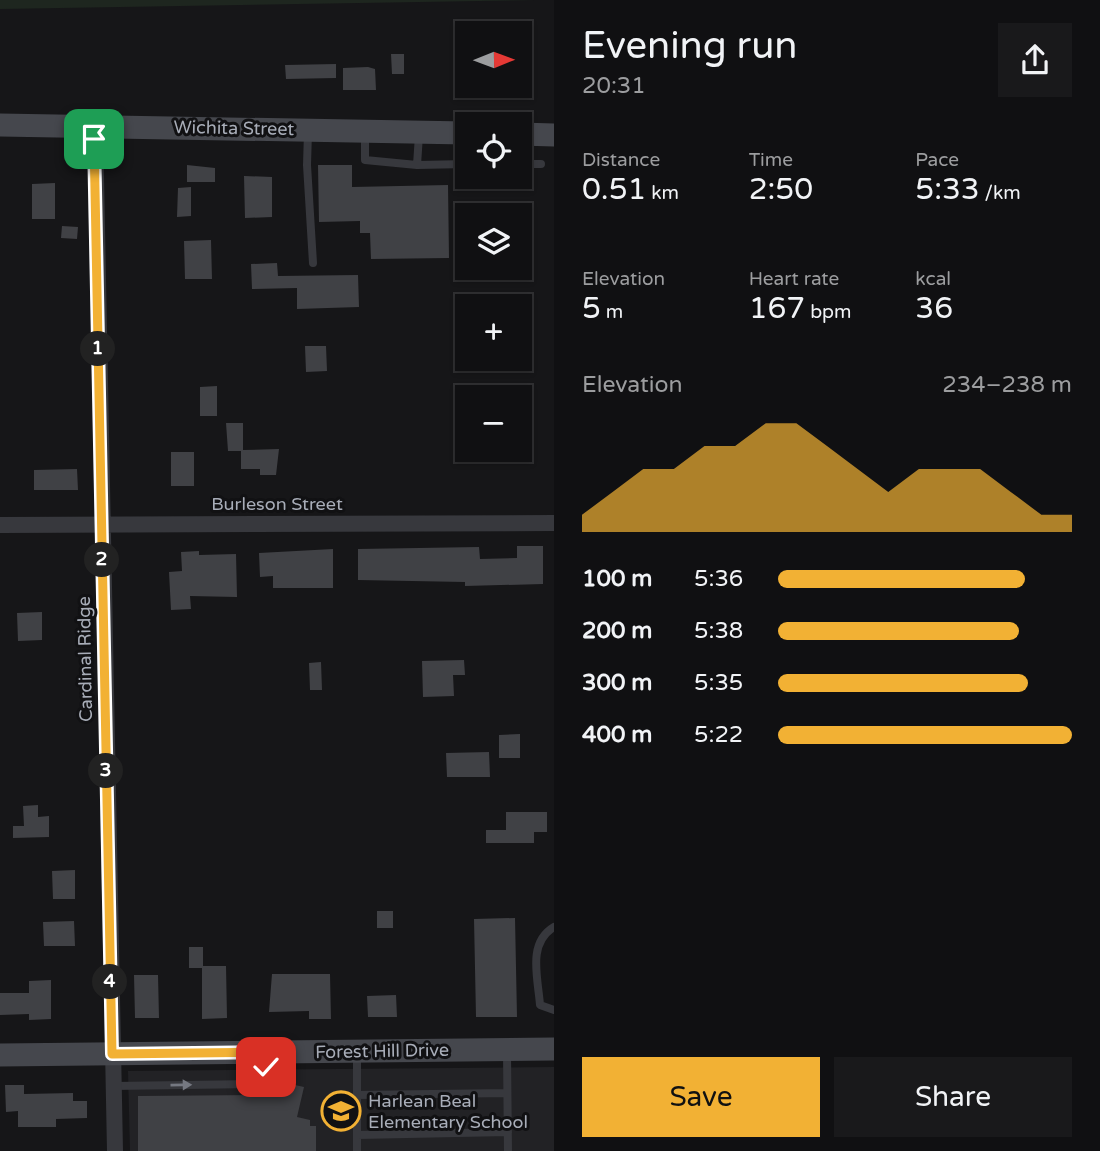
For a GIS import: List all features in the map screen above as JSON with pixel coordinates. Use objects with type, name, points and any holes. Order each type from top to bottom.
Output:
[{"type":"street","name":"Wichita Street","points":[[0,125],[455,133]]},
{"type":"street","name":"Cardinal Ridge","points":[[95,125],[115,1151]]},
{"type":"street","points":[[532,134],[554,135]]},
{"type":"street","name":"Burleson Street","points":[[0,525],[554,523]]},
{"type":"street","name":"Forest Hill Drive","points":[[0,1055],[554,1049]]},
{"type":"lane","points":[[308,129],[307,165],[313,263]]},
{"type":"lane","points":[[365,131],[365,160],[417,165],[455,164]]},
{"type":"lane","points":[[417,165],[419,132]]},
{"type":"lane","points":[[532,164],[541,164]]},
{"type":"lane","points":[[554,928],[542,935],[537,947],[540,1005],[547,1010],[554,1010]]},
{"type":"lane","points":[[506,1050],[508,1151]]},
{"type":"lane","points":[[357,1051],[357,1151]]},
{"type":"lane","points":[[113,1086],[256,1084],[264,1077],[266,1052]]},
{"type":"lane","points":[[357,1095],[507,1093]]},
{"type":"lane","points":[[357,1135],[508,1132]]},
{"type":"shaded area","points":[[0,0],[536,0],[0,9]]},
{"type":"shaded area","name":"Harlean Beal Elementary School","points":[[554,1067],[554,1151],[130,1151],[128,1071]]},
{"type":"building","points":[[391,54],[404,54],[404,74],[392,74]]},
{"type":"building","points":[[336,64],[336,78],[286,79],[285,65]]},
{"type":"building","points":[[343,68],[375,69],[376,90],[343,90]]},
{"type":"building","points":[[187,165],[215,168],[215,182],[187,182]]},
{"type":"building","points":[[318,165],[352,165],[352,187],[448,185],[449,258],[371,259],[370,233],[360,233],[360,221],[319,222]]},
{"type":"building","points":[[244,176],[272,177],[272,217],[245,218]]},
{"type":"building","points":[[55,183],[55,219],[32,219],[32,184]]},
{"type":"building","points":[[191,187],[191,216],[177,217],[178,188]]},
{"type":"building","points":[[62,226],[78,227],[77,239],[61,238]]},
{"type":"building","points":[[211,240],[212,279],[185,279],[184,241]]},
{"type":"building","points":[[277,263],[278,276],[358,275],[359,307],[297,309],[297,288],[252,289],[251,264]]},
{"type":"building","points":[[305,346],[326,346],[327,371],[306,372]]},
{"type":"building","points":[[217,386],[217,416],[200,416],[200,387]]},
{"type":"building","points":[[226,423],[243,423],[243,450],[279,449],[276,475],[260,475],[260,469],[241,469],[241,451],[228,451]]},
{"type":"building","points":[[171,452],[194,452],[194,486],[171,486]]},
{"type":"building","points":[[77,469],[78,490],[34,490],[34,470]]},
{"type":"building","points":[[517,546],[543,546],[543,584],[465,586],[465,582],[358,580],[358,549],[479,547],[480,559],[517,558]]},
{"type":"building","points":[[333,549],[333,588],[273,588],[273,576],[260,577],[259,553]]},
{"type":"building","points":[[199,551],[199,555],[236,554],[237,597],[190,596],[191,609],[171,610],[169,572],[182,571],[181,552]]},
{"type":"building","points":[[42,612],[42,640],[18,641],[17,613]]},
{"type":"building","points":[[464,660],[465,675],[453,675],[454,696],[423,697],[422,661]]},
{"type":"building","points":[[321,662],[322,690],[310,690],[309,663]]},
{"type":"building","points":[[520,734],[520,758],[499,758],[499,735]]},
{"type":"building","points":[[489,752],[490,777],[447,777],[446,753]]},
{"type":"building","points":[[38,805],[38,817],[49,816],[49,837],[13,838],[13,826],[24,826],[23,806]]},
{"type":"building","points":[[506,812],[547,812],[547,832],[534,832],[534,843],[486,843],[486,830],[506,830]]},
{"type":"building","points":[[75,870],[75,899],[53,899],[52,871]]},
{"type":"building","points":[[377,911],[393,911],[393,928],[377,928]]},
{"type":"building","points":[[515,918],[517,1017],[476,1017],[474,919]]},
{"type":"building","points":[[74,921],[75,946],[44,946],[43,922]]},
{"type":"building","points":[[189,947],[203,947],[203,966],[226,966],[227,1018],[202,1019],[202,968],[189,968]]},
{"type":"building","points":[[272,974],[330,974],[331,1019],[309,1019],[309,1011],[269,1012]]},
{"type":"building","points":[[134,975],[158,975],[159,1018],[135,1018]]},
{"type":"building","points":[[51,980],[51,1019],[29,1020],[29,1014],[0,1015],[0,993],[29,993],[29,981]]},
{"type":"building","points":[[396,995],[397,1017],[368,1017],[367,996]]},
{"type":"building","points":[[277,1081],[304,1087],[297,1117],[310,1120],[310,1126],[316,1126],[316,1151],[138,1151],[138,1096],[260,1095],[261,1088],[275,1091]]},
{"type":"building","points":[[5,1085],[24,1085],[24,1094],[73,1093],[73,1101],[87,1101],[87,1118],[56,1119],[56,1127],[18,1127],[18,1111],[6,1112]]},
{"type":"place","name":"Harlean Beal Elementary School","points":[[341,1111]]},
{"type":"route","points":[[94,139],[112,1054],[266,1052],[266,1067]]}]
